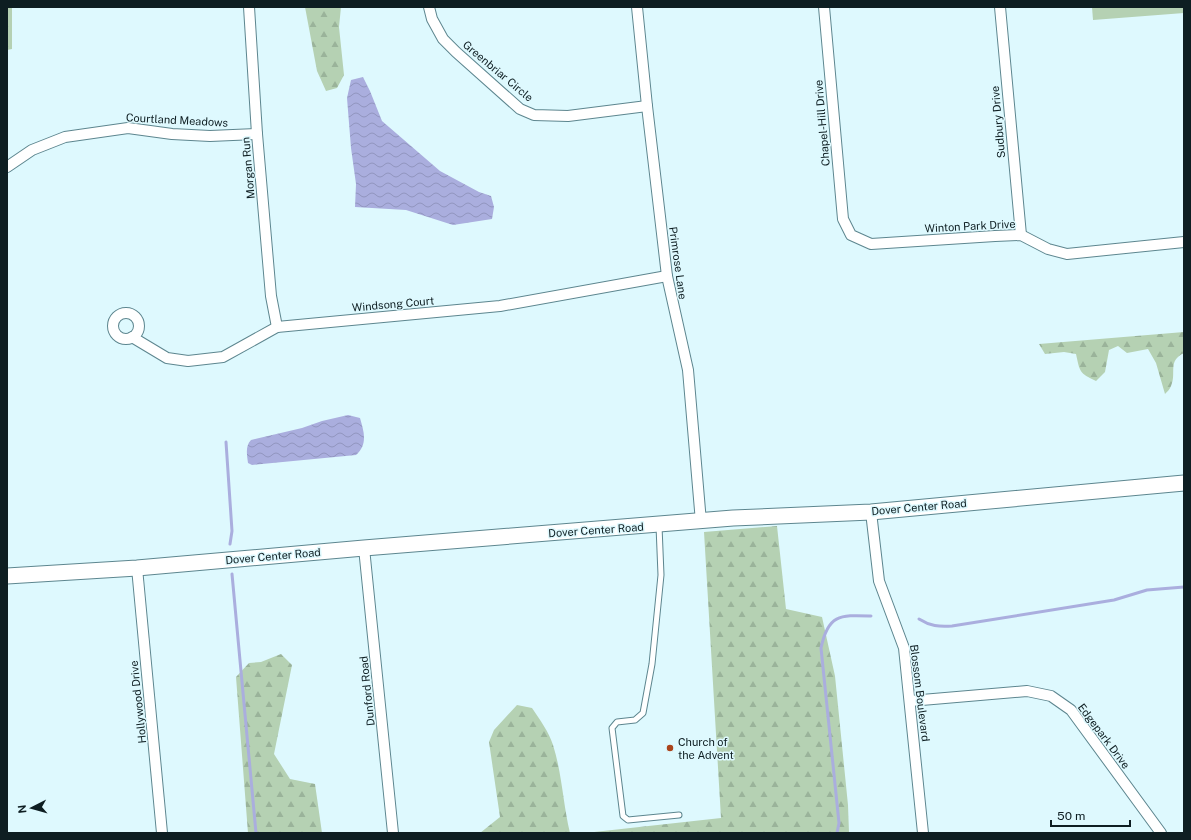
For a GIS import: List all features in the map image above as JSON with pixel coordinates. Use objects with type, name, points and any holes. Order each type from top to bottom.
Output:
[{"type":"street","name":"Morgan Run","points":[[249,7],[257,134],[271,296],[277,327]]},
{"type":"street","name":"Greenbriar Circle","points":[[429,7],[432,19],[443,39],[514,104],[525,111],[534,115],[568,116],[647,106]]},
{"type":"street","name":"Primrose Lane","points":[[637,7],[667,276],[688,370],[701,522]]},
{"type":"street","name":"Chapel-Hill Drive","points":[[824,7],[843,219],[851,235]]},
{"type":"street","name":"Sudbury Drive","points":[[1000,7],[1021,235]]},
{"type":"street","name":"Courtland Meadows","points":[[7,167],[32,150],[65,137],[128,128],[172,134],[210,136],[257,134]]},
{"type":"street","name":"Winton Park Drive","points":[[851,235],[871,244],[1021,235],[1048,249],[1067,254],[1184,242]]},
{"type":"street","name":"Windsong Court","points":[[132,337],[167,358],[188,361],[223,357],[277,327],[500,306],[667,276]]},
{"type":"street","name":"Dover Center Road","points":[[7,576],[137,568],[364,548],[701,522],[733,518],[871,512],[1184,483]]},
{"type":"street","name":"Blossom Boulevard","points":[[871,512],[878,581],[904,648],[924,833]]},
{"type":"street","name":"Dunford Road","points":[[364,548],[393,833]]},
{"type":"street","name":"Hollywood Drive","points":[[137,568],[162,833]]},
{"type":"street","name":"Edgepark Drive","points":[[910,701],[1027,691],[1051,696],[1071,710],[1161,833]]},
{"type":"lane","points":[[658,525],[661,575],[652,664],[643,713],[634,720],[616,722],[612,728],[623,816],[628,820],[680,815]]},
{"type":"green space","points":[[7,7],[12,7],[12,49],[7,50]]},
{"type":"green space","points":[[305,7],[341,7],[339,27],[344,75],[337,88],[326,91],[317,71]]},
{"type":"green space","points":[[1092,7],[1184,7],[1184,13],[1093,20]]},
{"type":"green space","points":[[1184,332],[1184,353],[1179,356],[1174,364],[1173,381],[1165,394],[1156,363],[1148,349],[1127,353],[1118,346],[1109,350],[1105,372],[1096,381],[1083,374],[1078,365],[1076,354],[1064,352],[1045,354],[1039,344]]},
{"type":"green space","points":[[777,526],[786,609],[822,617],[835,676],[848,805],[849,833],[585,833],[721,818],[704,532]]},
{"type":"green space","points":[[281,654],[292,665],[274,754],[290,779],[315,784],[322,833],[248,833],[236,677],[249,663],[261,662]]},
{"type":"green space","points":[[517,705],[532,708],[549,735],[556,756],[570,833],[480,833],[500,817],[489,742],[494,730]]},
{"type":"water","points":[[363,77],[382,121],[440,171],[479,192],[491,196],[494,207],[492,219],[453,225],[406,210],[355,207],[356,184],[351,148],[347,98],[351,80]]},
{"type":"water","points":[[348,415],[360,418],[363,428],[364,442],[360,451],[356,455],[252,465],[248,463],[247,448],[251,440]]},
{"type":"waterway","points":[[226,442],[232,531],[230,544]]},
{"type":"waterway","points":[[232,574],[256,833]]},
{"type":"waterway","points":[[919,619],[935,626],[952,626],[1114,600],[1147,590],[1184,587]]},
{"type":"waterway","points":[[837,833],[839,823],[821,648],[827,629],[837,619],[851,616],[871,616]]},
{"type":"place","name":"Church of the Advent","points":[[670,748]]}]
